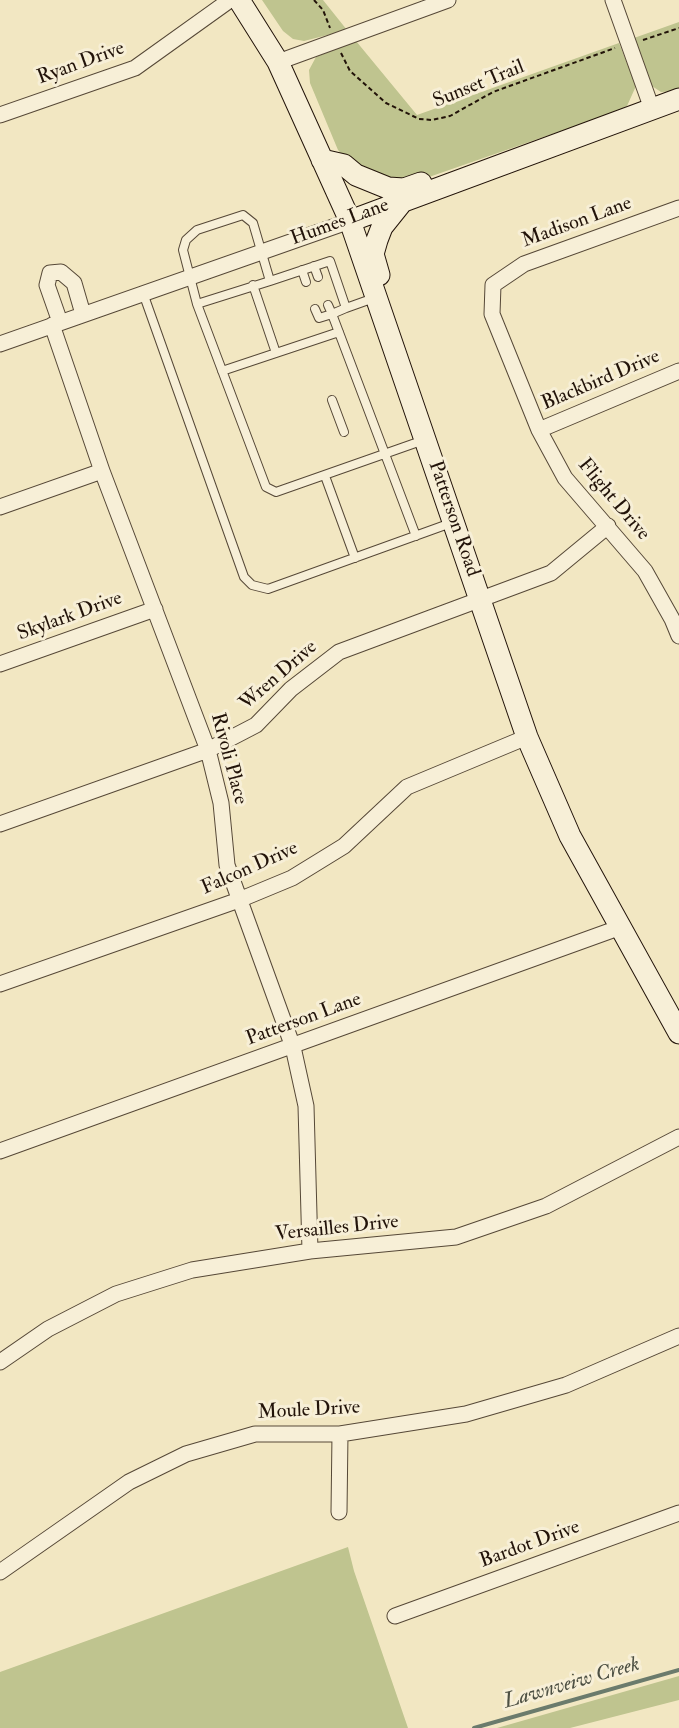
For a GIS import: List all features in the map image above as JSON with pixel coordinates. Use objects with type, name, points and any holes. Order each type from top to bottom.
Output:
[{"type":"main road","name":"Patterson Road","points":[[239,0],[278,62],[350,220],[527,737],[570,836],[679,1032]]},
{"type":"main road","name":"Humes Lane","points":[[350,220],[679,99]]},
{"type":"main road","points":[[322,160],[344,165],[356,176],[387,188],[404,189],[451,173],[465,178]]},
{"type":"main road","points":[[390,337],[397,328],[373,254],[382,227],[404,201]]},
{"type":"street","name":"Ryan Drive","points":[[0,115],[135,68],[230,0]]},
{"type":"street","points":[[278,62],[448,0]]},
{"type":"street","points":[[613,0],[652,109]]},
{"type":"street","name":"Madison Lane","points":[[494,285],[524,264],[679,208]]},
{"type":"street","name":"Humes Lane","points":[[0,344],[350,220]]},
{"type":"street","name":"Rivoli Place","points":[[83,314],[74,283],[61,272],[50,273],[47,285],[56,324],[102,471],[208,750],[221,803],[227,866],[293,1047],[306,1106],[310,1251]]},
{"type":"street","name":"Flight Drive","points":[[494,285],[492,314],[539,430],[565,478],[645,571],[679,636]]},
{"type":"street","name":"Blackbird Drive","points":[[539,430],[679,371]]},
{"type":"street","points":[[0,507],[102,471]]},
{"type":"street","name":"Wren Drive","points":[[0,824],[208,750],[256,725],[291,689],[339,652],[550,573],[608,526]]},
{"type":"street","name":"Skylark Drive","points":[[0,664],[155,609]]},
{"type":"street","name":"Falcon Drive","points":[[0,984],[239,900],[292,878],[344,846],[407,787],[527,737]]},
{"type":"street","name":"Patterson Lane","points":[[0,1151],[621,927]]},
{"type":"street","name":"Versailles Drive","points":[[0,1362],[48,1329],[116,1293],[192,1270],[310,1251],[456,1238],[546,1206],[679,1137]]},
{"type":"street","name":"Moule Drive","points":[[0,1572],[129,1482],[186,1454],[255,1434],[340,1434],[466,1414],[566,1385],[679,1336]]},
{"type":"street","points":[[339,1512],[340,1434]]},
{"type":"street","name":"Bardot Drive","points":[[395,1616],[679,1514]]},
{"type":"lane","points":[[270,281],[253,223],[243,215],[197,230],[186,240],[183,250],[198,304],[266,487],[276,492],[425,439]]},
{"type":"lane","points":[[198,304],[330,261],[346,308]]},
{"type":"lane","points":[[314,266],[318,277]]},
{"type":"lane","points":[[302,270],[306,282]]},
{"type":"lane","points":[[253,285],[276,353]]},
{"type":"lane","points":[[143,293],[248,582],[259,589],[268,589],[454,522]]},
{"type":"lane","points":[[315,309],[319,318],[376,297]]},
{"type":"lane","points":[[328,305],[387,453],[416,536]]},
{"type":"lane","points":[[222,371],[339,332]]},
{"type":"lane","points":[[332,400],[344,432]]},
{"type":"lane","points":[[325,476],[355,558]]},
{"type":"path","points":[[314,0],[323,10],[332,32]]},
{"type":"path","points":[[636,42],[679,27]]},
{"type":"path","name":"Sunset Trail","points":[[338,48],[350,70],[386,103],[419,119],[432,120],[450,116],[492,92],[619,47]]},
{"type":"green space","points":[[262,0],[323,0],[347,30],[304,41],[293,39],[283,31]]},
{"type":"green space","points":[[679,22],[679,91],[661,92],[652,86],[647,78],[634,38]]},
{"type":"green space","points":[[356,41],[417,115],[619,43],[636,86],[627,106],[618,111],[409,184],[352,166],[338,150],[310,83],[309,70],[316,57]]},
{"type":"green space","points":[[348,1547],[354,1571],[408,1728],[0,1728],[0,1672]]},
{"type":"green space","points":[[679,1676],[679,1700],[570,1728],[497,1728]]},
{"type":"waterway","name":"Lawnveiw Creek","points":[[474,1728],[679,1670]]}]
